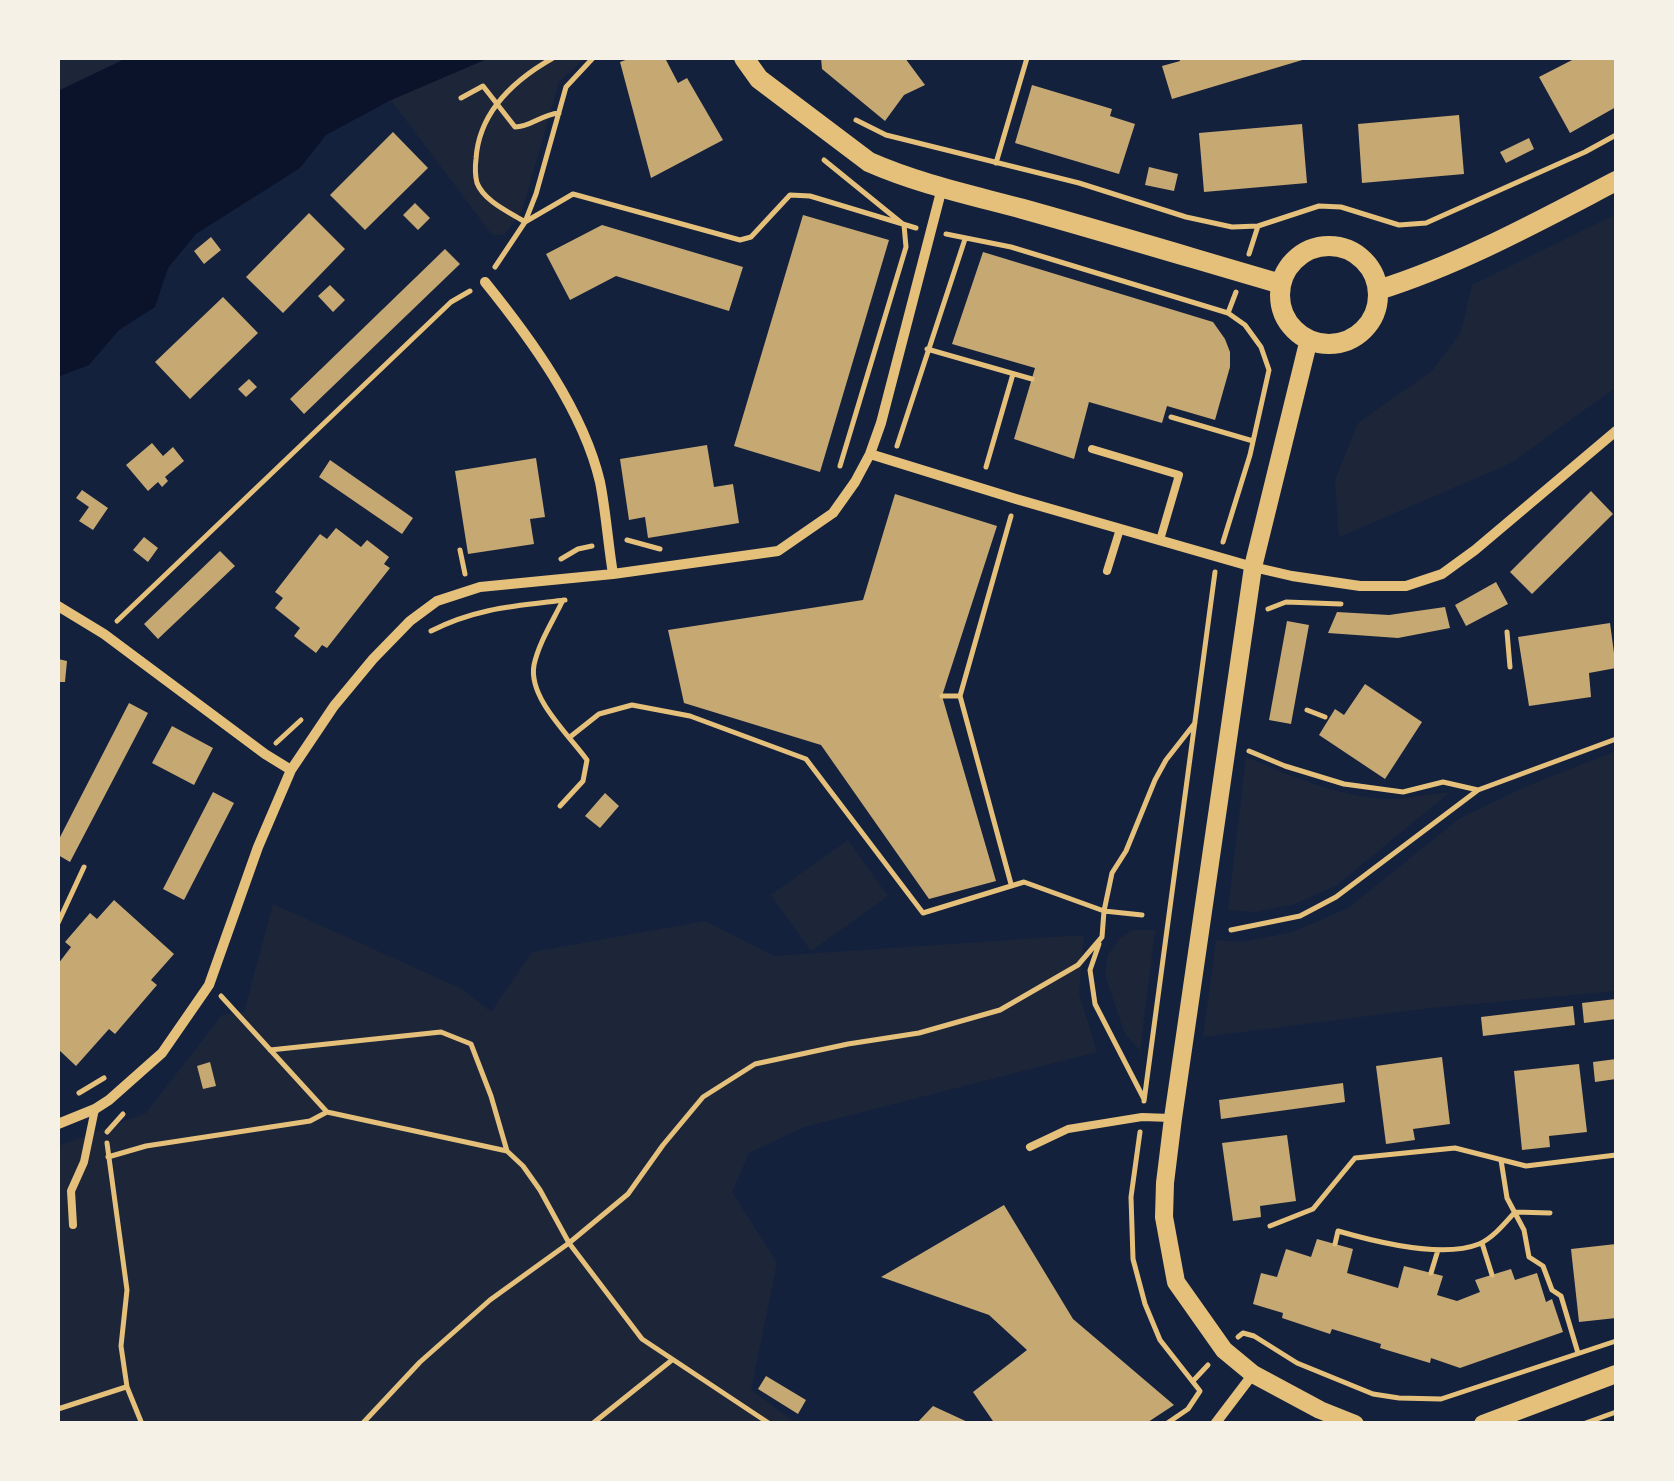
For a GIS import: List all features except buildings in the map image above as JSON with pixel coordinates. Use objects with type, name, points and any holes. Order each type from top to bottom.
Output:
[{"type":"main road","points":[[744,58],[759,79],[870,162],[942,188],[1281,284]]},
{"type":"main road","points":[[1378,290],[1417,278],[1616,181]]},
{"type":"main road","points":[[1332,245],[1358,254],[1375,276],[1378,290],[1377,304],[1364,330],[1338,343],[1308,340],[1288,322],[1282,310],[1281,284],[1286,271],[1294,260],[1318,246],[1332,245]]},
{"type":"street","points":[[58,1124],[109,1100],[162,1053],[209,985],[258,847],[292,770],[334,706],[410,622],[437,601],[480,587],[613,574],[778,551],[833,513],[856,482],[881,423],[942,188]]},
{"type":"street","points":[[486,282],[527,334],[582,428],[600,482],[613,574]]},
{"type":"street","points":[[1308,340],[1253,567],[1173,1118],[1164,1218],[1176,1282],[1224,1350],[1254,1374],[1355,1424]]},
{"type":"street","points":[[870,454],[1253,567],[1360,586],[1406,586],[1442,574],[1475,550],[1616,431]]},
{"type":"street","points":[[58,606],[104,634],[292,770]]},
{"type":"street","points":[[1215,1424],[1254,1374]]},
{"type":"street","points":[[1483,1424],[1616,1374]]},
{"type":"lane","points":[[1092,449],[1179,475],[1160,540]]},
{"type":"lane","points":[[1108,571],[1120,528]]},
{"type":"lane","points":[[72,1225],[71,1191],[84,1162],[95,1109]]},
{"type":"lane","points":[[1030,1147],[1068,1128],[1142,1117],[1173,1118]]},
{"type":"path","points":[[525,222],[490,199],[478,185],[476,146],[486,121],[510,87],[553,58]]},
{"type":"path","points":[[104,634],[451,302],[486,282],[525,222],[566,87],[593,58]]},
{"type":"path","points":[[996,163],[1027,58]]},
{"type":"path","points":[[461,98],[483,86],[515,127],[526,127],[546,114],[559,113]]},
{"type":"path","points":[[842,111],[886,135],[1079,183],[1232,228],[1258,226],[1319,206],[1341,207],[1399,225],[1426,223],[1616,135]]},
{"type":"path","points":[[525,222],[574,194],[740,240],[752,237],[790,196],[810,196],[904,225],[906,247],[836,473]]},
{"type":"path","points":[[890,460],[965,239],[1012,247],[1228,313],[1245,325],[1261,347],[1269,370],[1212,586],[1212,611],[1131,1197],[1133,1259],[1145,1304],[1160,1340],[1200,1391],[1188,1409],[1166,1424]]},
{"type":"path","points":[[927,349],[1032,379]]},
{"type":"path","points":[[986,467],[1013,374]]},
{"type":"path","points":[[1171,417],[1253,441]]},
{"type":"path","points":[[1011,516],[960,696],[1011,884]]},
{"type":"path","points":[[549,566],[578,548],[608,543],[629,540],[658,549],[676,546]]},
{"type":"path","points":[[460,550],[466,577]]},
{"type":"path","points":[[453,581],[476,574]]},
{"type":"path","points":[[425,634],[472,614],[582,597]]},
{"type":"path","points":[[560,806],[583,781],[587,760],[537,694],[533,670],[563,600]]},
{"type":"path","points":[[1507,632],[1510,666]]},
{"type":"path","points":[[942,696],[960,696]]},
{"type":"path","points":[[570,737],[599,714],[632,705],[690,716],[806,758],[924,913],[1024,882],[1104,911],[1142,916]]},
{"type":"path","points":[[1306,710],[1325,718]]},
{"type":"path","points":[[265,754],[304,717]]},
{"type":"path","points":[[1144,1100],[1095,1004],[1090,970],[1102,936],[1112,873],[1126,851],[1155,780],[1195,722]]},
{"type":"path","points":[[1231,930],[1300,916],[1336,897],[1478,790],[1616,739]]},
{"type":"path","points":[[1229,744],[1344,784],[1403,792],[1443,782],[1478,790]]},
{"type":"path","points":[[58,922],[84,867]]},
{"type":"path","points":[[362,1424],[420,1362],[490,1300],[628,1194],[663,1144],[704,1097],[756,1064],[920,1033],[1000,1010],[1078,966],[1102,936]]},
{"type":"path","points":[[209,985],[327,1112],[508,1151]]},
{"type":"path","points":[[269,1050],[440,1032],[471,1044],[508,1151],[540,1190],[569,1243],[642,1339],[770,1424]]},
{"type":"path","points":[[78,1094],[104,1077]]},
{"type":"path","points":[[109,1100],[108,1157],[127,1290],[121,1346],[127,1387],[142,1424]]},
{"type":"path","points":[[106,1134],[132,1104]]},
{"type":"path","points":[[108,1157],[146,1146],[310,1121],[327,1112]]},
{"type":"path","points":[[1270,1226],[1313,1209],[1355,1158],[1455,1148],[1526,1166],[1616,1155]]},
{"type":"path","points":[[1501,1160],[1507,1198],[1524,1230],[1530,1257],[1544,1266],[1552,1290],[1561,1296],[1578,1353]]},
{"type":"path","points":[[1334,1244],[1338,1232],[1387,1244],[1438,1250],[1482,1243],[1514,1212],[1550,1213]]},
{"type":"path","points":[[1482,1243],[1492,1275]]},
{"type":"path","points":[[1432,1273],[1438,1250]]},
{"type":"path","points":[[1193,1381],[1242,1333],[1254,1336],[1297,1363],[1373,1394],[1441,1399],[1616,1341]]},
{"type":"path","points":[[592,1424],[672,1359]]},
{"type":"path","points":[[58,1409],[127,1387]]},
{"type":"path","points":[[1583,1424],[1616,1412]]},
{"type":"shaded area","points":[[58,58],[127,58],[58,91]]},
{"type":"shaded area","points":[[127,58],[489,58],[391,100],[326,135],[300,168],[196,234],[168,268],[155,307],[119,330],[89,365],[58,377],[58,91]]},
{"type":"shaded area","points":[[489,58],[585,58],[559,82],[522,211],[504,235],[492,235],[391,100]]},
{"type":"shaded area","points":[[1616,214],[1616,387],[1511,463],[1339,537],[1335,480],[1358,423],[1432,371],[1461,332],[1472,285]]},
{"type":"shaded area","points":[[1616,751],[1616,991],[1431,1008],[1203,1037],[1216,940],[1242,942],[1293,932],[1348,908],[1460,818]]},
{"type":"shaded area","points":[[1246,757],[1351,794],[1388,799],[1450,792],[1337,885],[1295,904],[1254,912],[1228,910]]},
{"type":"shaded area","points":[[848,840],[888,896],[811,951],[771,895]]},
{"type":"shaded area","points":[[273,904],[462,989],[491,1012],[532,952],[705,921],[774,956],[1084,935],[1079,993],[1097,1052],[804,1127],[749,1153],[732,1192],[777,1263],[751,1390],[796,1423],[58,1424],[58,1146],[146,1113],[222,1015],[244,1012]]},
{"type":"shaded area","points":[[1133,930],[1155,930],[1140,1051],[1124,1032],[1105,975],[1108,955],[1119,939]]}]
